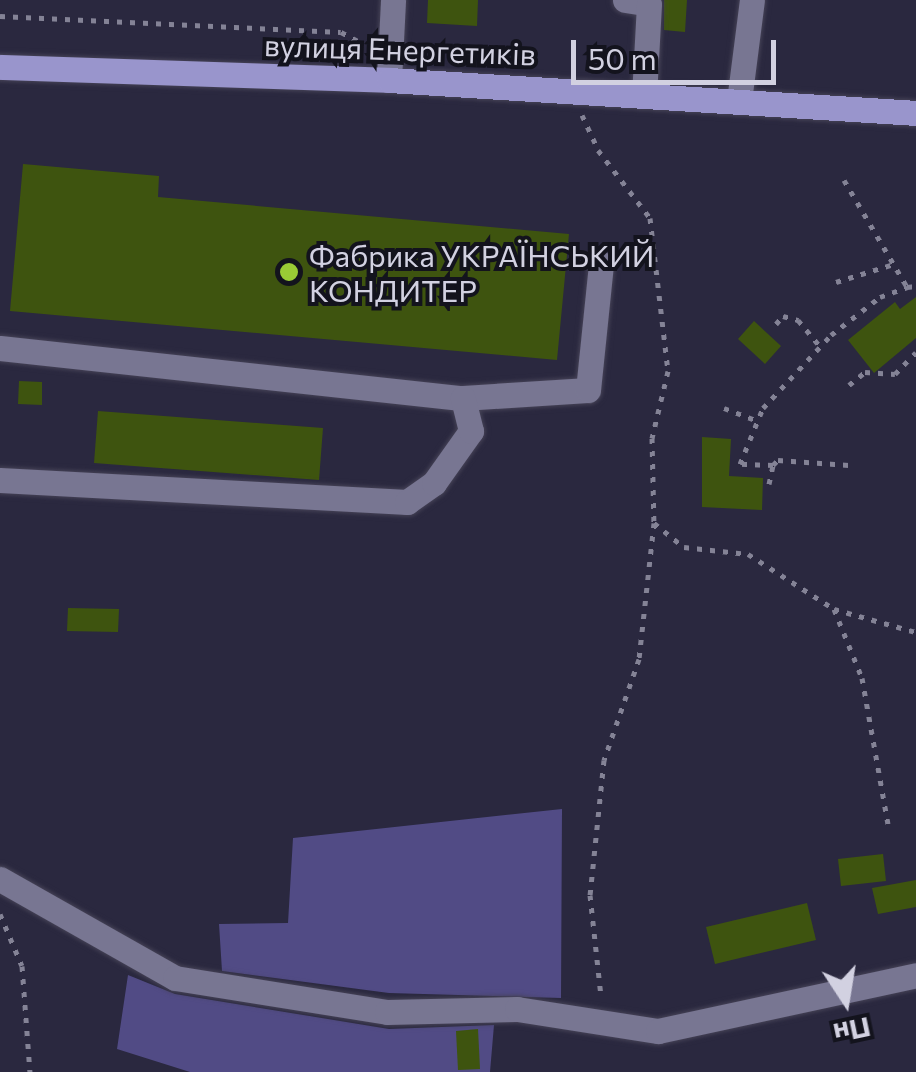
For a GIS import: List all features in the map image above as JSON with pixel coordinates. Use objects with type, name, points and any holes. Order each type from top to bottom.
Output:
[{"type":"main road","name":"вулиця Енергетиків","points":[[0,67],[571,89],[916,113]]},
{"type":"street","points":[[389,80],[393,0]]},
{"type":"street","points":[[624,0],[649,4],[644,96]]},
{"type":"street","points":[[738,101],[752,0]]},
{"type":"street","points":[[0,348],[464,398],[588,390],[601,264]]},
{"type":"street","points":[[0,480],[407,502],[434,482],[471,431],[464,398]]},
{"type":"street","points":[[0,879],[176,978],[387,1012],[517,1009],[608,1020],[658,1031],[916,976]]},
{"type":"path","points":[[0,16],[341,32]]},
{"type":"path","points":[[571,89],[598,150],[650,218],[668,371],[652,438],[654,523],[639,659],[604,760],[590,896],[594,970],[608,1020]]},
{"type":"path","points":[[844,180],[907,287]]},
{"type":"path","points":[[836,282],[894,264]]},
{"type":"path","points":[[773,466],[740,464],[758,421],[820,346],[880,297],[916,286]]},
{"type":"path","points":[[776,324],[783,316],[798,320],[820,346]]},
{"type":"path","points":[[850,386],[865,372],[895,374],[916,352]]},
{"type":"path","points":[[724,408],[758,421]]},
{"type":"path","points":[[769,484],[778,460],[849,465]]},
{"type":"path","points":[[654,523],[684,547],[748,554],[834,609],[916,632]]},
{"type":"path","points":[[834,609],[862,678],[888,824]]},
{"type":"path","points":[[0,914],[22,966],[30,1072]]},
{"type":"shaded area","points":[[562,809],[561,998],[389,993],[222,971],[219,924],[288,923],[293,838]]},
{"type":"shaded area","points":[[128,975],[175,994],[389,1029],[494,1025],[490,1072],[190,1072],[117,1049]]},
{"type":"building","points":[[428,0],[478,0],[477,26],[427,23]]},
{"type":"building","points":[[664,0],[687,0],[685,32],[664,30]]},
{"type":"building","name":"Фабрика УКРАЇНСЬКИЙ КОНДИТЕР","points":[[23,164],[159,176],[158,197],[569,234],[557,360],[10,311]]},
{"type":"building","points":[[916,297],[916,338],[874,373],[848,340],[895,302],[900,309]]},
{"type":"building","points":[[754,321],[781,346],[765,364],[738,339]]},
{"type":"building","points":[[19,381],[42,382],[42,405],[18,404]]},
{"type":"building","points":[[98,411],[323,428],[319,480],[94,463]]},
{"type":"building","points":[[702,437],[731,439],[729,476],[763,478],[762,510],[702,507]]},
{"type":"building","points":[[68,608],[119,609],[118,632],[67,631]]},
{"type":"building","points":[[883,854],[886,881],[841,886],[838,859]]},
{"type":"building","points":[[916,880],[916,907],[878,914],[872,888]]},
{"type":"building","points":[[807,903],[816,940],[715,964],[706,927]]},
{"type":"building","points":[[478,1029],[480,1069],[458,1070],[456,1031]]},
{"type":"place","name":"Фабрика УКРАЇНСЬКИЙ КОНДИТЕР","points":[[289,272]]}]
